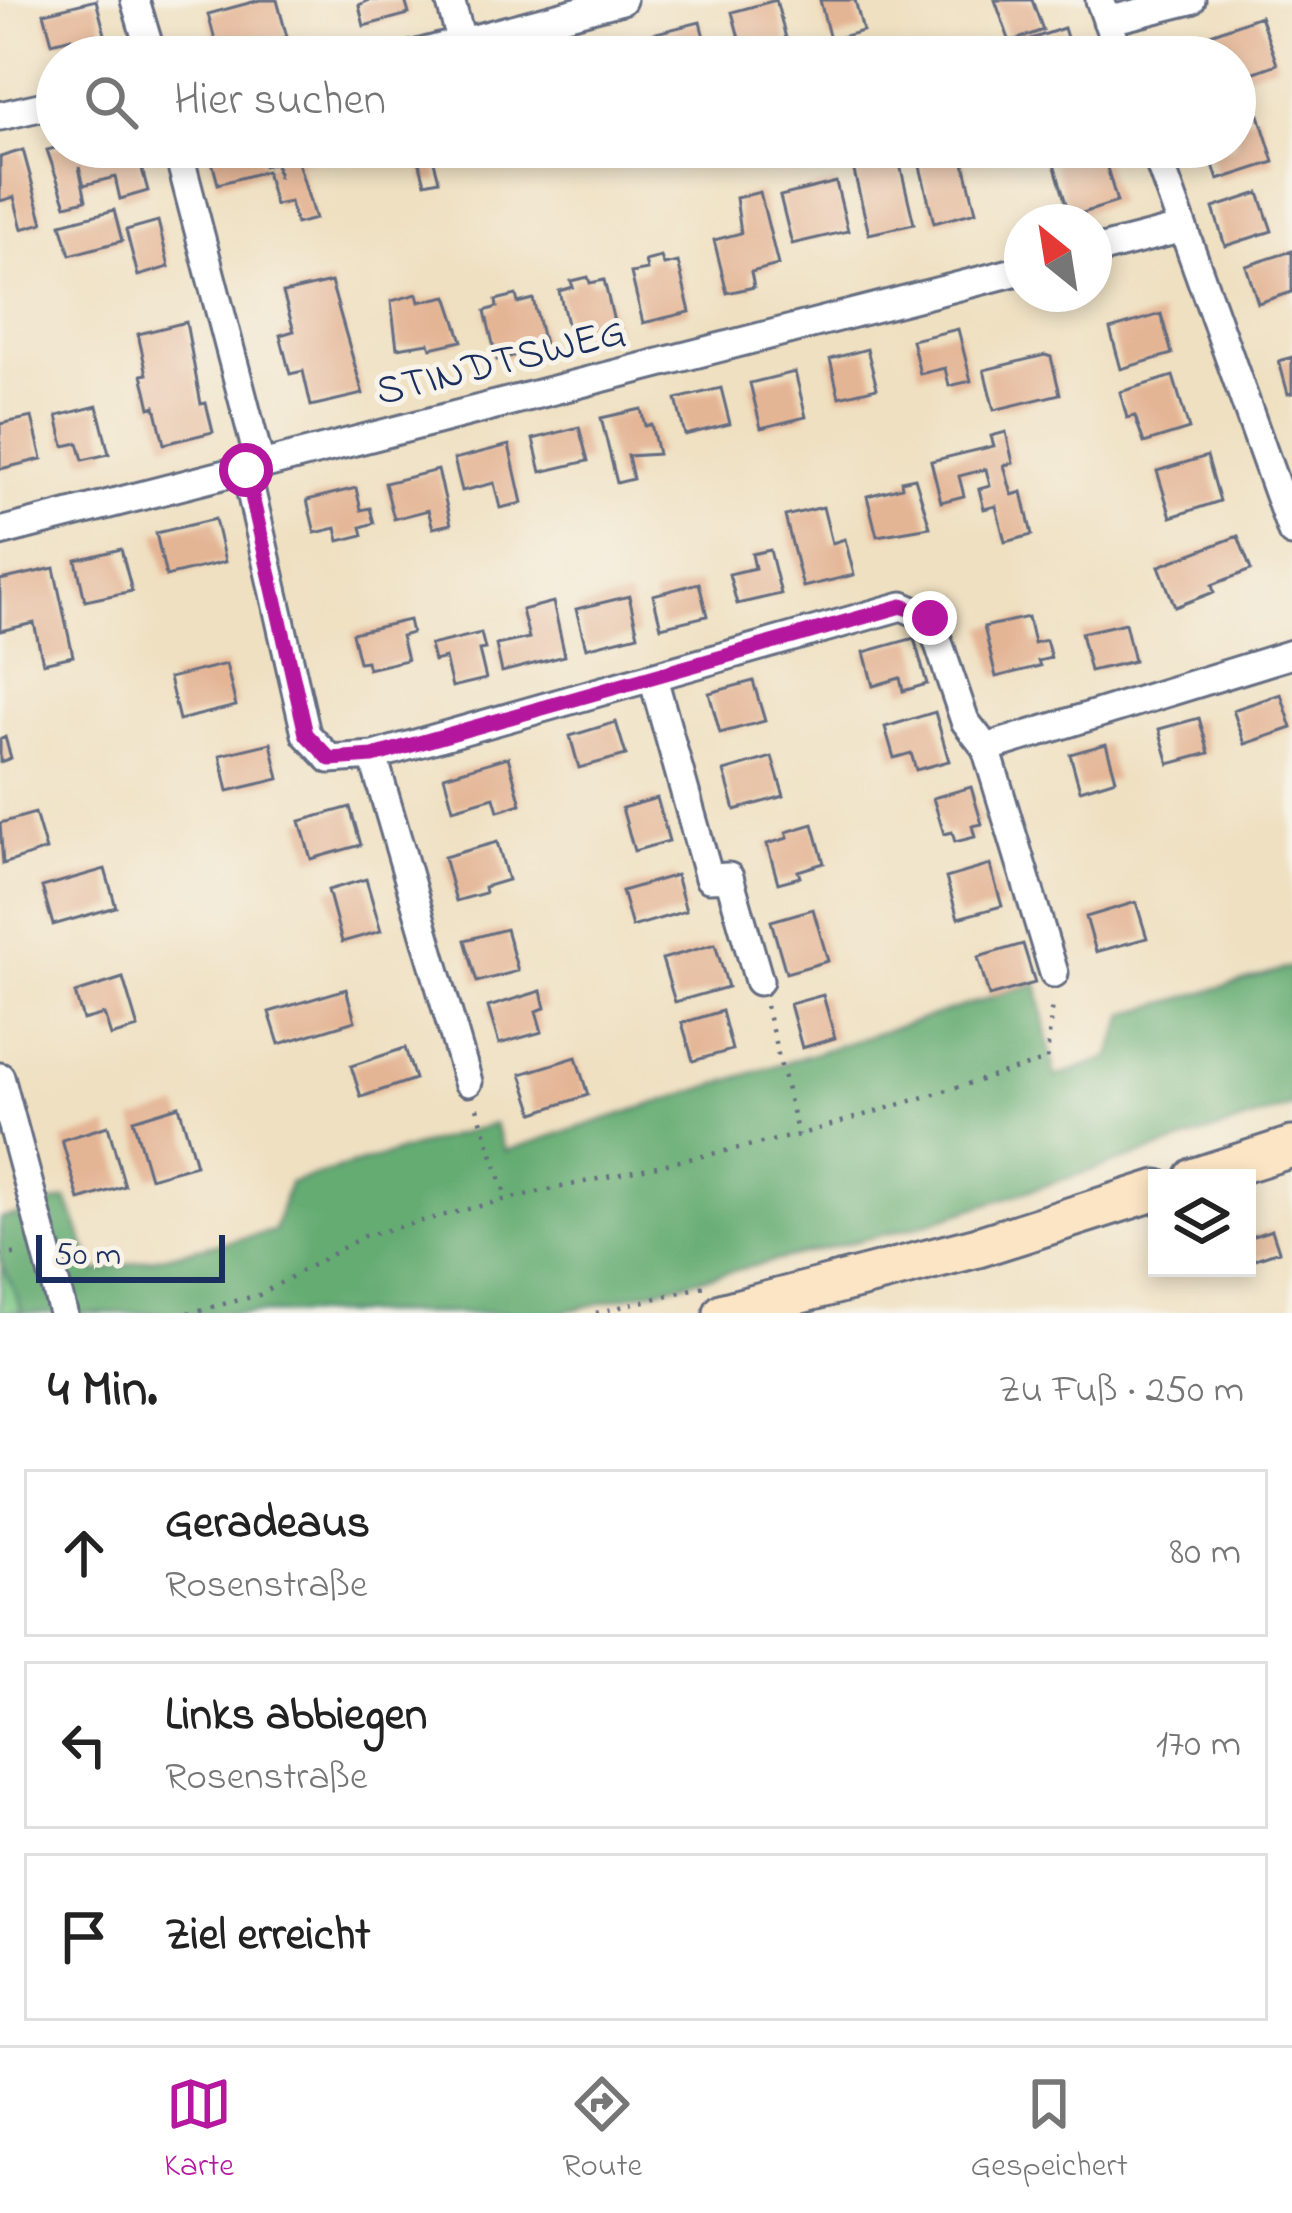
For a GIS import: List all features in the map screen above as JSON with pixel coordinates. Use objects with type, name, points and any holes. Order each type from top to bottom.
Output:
[{"type":"main road","points":[[1223,1169],[1292,1147]]},
{"type":"main road","points":[[714,1300],[978,1247],[1148,1193]]},
{"type":"street","points":[[136,0],[146,36]]},
{"type":"street","points":[[450,0],[460,36]]},
{"type":"street","points":[[488,36],[622,0]]},
{"type":"street","points":[[1103,11],[1191,0]]},
{"type":"street","points":[[0,116],[36,108]]},
{"type":"street","points":[[182,168],[253,467],[306,734],[330,759],[373,756],[902,606],[930,618],[965,721],[986,748],[1054,974]]},
{"type":"street","points":[[1162,168],[1292,532]]},
{"type":"street","points":[[1112,246],[1184,228]]},
{"type":"street","name":"STINDTSWEG","points":[[0,532],[1004,275]]},
{"type":"street","points":[[986,748],[1292,654]]},
{"type":"street","points":[[653,678],[709,878],[729,877],[759,981]]},
{"type":"street","points":[[373,756],[468,1082]]},
{"type":"street","points":[[0,1077],[63,1313]]},
{"type":"path","points":[[188,1313],[259,1294],[364,1236],[507,1199],[798,1135],[1047,1060],[1054,974]]},
{"type":"path","points":[[759,981],[798,1135]]},
{"type":"path","points":[[468,1082],[507,1199]]},
{"type":"path","points":[[596,1313],[714,1300]]},
{"type":"green space","points":[[1292,967],[1292,1106],[919,1226],[559,1313],[76,1313],[44,1205],[67,1199],[95,1272],[274,1231],[289,1183],[494,1124],[505,1151],[1037,983],[1055,1077],[1109,1058],[1126,1014]]},
{"type":"green space","points":[[28,1214],[58,1313],[19,1313],[22,1310],[0,1258],[0,1218]]},
{"type":"green space","points":[[3,1257],[22,1311],[0,1313]]},
{"type":"building","points":[[96,0],[105,36],[50,36],[44,13]]},
{"type":"building","points":[[277,0],[287,36],[214,36],[208,14]]},
{"type":"building","points":[[370,0],[405,0],[409,14],[364,26],[359,5]]},
{"type":"building","points":[[776,0],[785,36],[738,36],[732,12]]},
{"type":"building","points":[[820,0],[855,0],[863,31],[829,36]]},
{"type":"building","points":[[995,0],[1032,0],[1043,30],[1008,36]]},
{"type":"building","points":[[1260,16],[1277,64],[1256,72],[1256,36],[1205,36]]},
{"type":"building","points":[[700,22],[704,36],[653,36]]},
{"type":"building","points":[[1064,28],[1066,36],[1040,36]]},
{"type":"building","points":[[1256,116],[1274,162],[1256,168]]},
{"type":"building","points":[[23,150],[43,223],[22,229],[14,197],[0,201],[0,157]]},
{"type":"building","points":[[53,168],[79,168],[86,200],[66,205]]},
{"type":"building","points":[[79,168],[142,168],[148,191],[120,199],[115,177],[84,185]]},
{"type":"building","points":[[214,168],[276,168],[279,178],[277,168],[300,168],[315,219],[296,224],[290,202],[275,205],[266,171],[218,184]]},
{"type":"building","points":[[421,168],[436,168],[439,180],[425,183]]},
{"type":"building","points":[[853,168],[901,168],[914,224],[869,234]]},
{"type":"building","points":[[920,168],[965,168],[976,212],[934,223]]},
{"type":"building","points":[[1055,168],[1107,168],[1117,202],[1066,204]]},
{"type":"building","points":[[1214,168],[1255,168],[1218,180]]},
{"type":"building","points":[[836,182],[848,231],[792,244],[780,196]]},
{"type":"building","points":[[760,192],[778,265],[751,272],[754,287],[727,293],[714,240],[741,233],[736,198]]},
{"type":"building","points":[[1259,193],[1272,231],[1225,246],[1213,208]]},
{"type":"building","points":[[114,210],[122,241],[70,255],[61,224]]},
{"type":"building","points":[[158,221],[169,267],[138,276],[126,230]]},
{"type":"building","points":[[1292,251],[1292,292],[1258,303],[1246,266]]},
{"type":"building","points":[[661,257],[664,265],[678,262],[690,312],[643,323],[631,273],[647,270],[645,261]]},
{"type":"building","points":[[588,277],[590,283],[604,280],[616,330],[571,340],[559,291],[573,287],[571,281]]},
{"type":"building","points":[[331,282],[363,394],[311,406],[303,371],[290,374],[280,335],[294,331],[283,293]]},
{"type":"building","points":[[417,294],[419,302],[447,296],[462,341],[431,348],[429,343],[397,348],[391,301]]},
{"type":"building","points":[[516,295],[518,303],[533,299],[545,348],[497,360],[485,311],[497,307],[496,300]]},
{"type":"building","points":[[1161,314],[1172,354],[1121,369],[1110,329]]},
{"type":"building","points":[[186,322],[201,404],[206,403],[213,432],[164,444],[142,375],[147,374],[138,334]]},
{"type":"building","points":[[958,329],[971,381],[949,386],[945,368],[920,374],[912,340]]},
{"type":"building","points":[[867,349],[877,388],[839,397],[830,359]]},
{"type":"building","points":[[1051,357],[1060,394],[994,410],[984,370]]},
{"type":"building","points":[[1292,357],[1292,393],[1288,394],[1279,361]]},
{"type":"building","points":[[795,372],[806,417],[761,428],[750,383]]},
{"type":"building","points":[[1173,376],[1189,429],[1144,443],[1135,416],[1127,418],[1120,392]]},
{"type":"building","points":[[721,388],[730,424],[685,435],[676,399]]},
{"type":"building","points":[[97,406],[109,454],[83,460],[78,443],[64,446],[57,416]]},
{"type":"building","points":[[641,409],[645,426],[651,424],[658,454],[628,456],[633,479],[617,483],[601,418]]},
{"type":"building","points":[[32,417],[42,459],[0,469],[0,424]]},
{"type":"building","points":[[579,427],[588,461],[541,472],[533,439]]},
{"type":"building","points":[[1006,432],[1013,463],[1004,465],[1012,495],[1022,492],[1032,535],[1005,542],[996,506],[984,509],[979,489],[990,486],[986,469],[959,476],[964,496],[941,502],[931,461],[994,446],[991,436]]},
{"type":"building","points":[[509,445],[522,503],[500,508],[494,483],[462,491],[454,459]]},
{"type":"building","points":[[1207,456],[1220,501],[1171,517],[1157,471]]},
{"type":"building","points":[[438,470],[451,524],[433,528],[428,510],[394,519],[385,483]]},
{"type":"building","points":[[915,478],[930,527],[877,536],[867,496],[902,487],[901,481]]},
{"type":"building","points":[[356,488],[361,510],[370,508],[374,523],[361,527],[363,535],[339,541],[336,528],[315,533],[307,500]]},
{"type":"building","points":[[823,507],[832,543],[845,539],[854,575],[803,587],[785,516]]},
{"type":"building","points":[[215,519],[225,562],[166,576],[156,533]]},
{"type":"building","points":[[1238,536],[1251,570],[1175,607],[1159,566]]},
{"type":"building","points":[[121,549],[132,591],[85,601],[76,560]]},
{"type":"building","points":[[770,550],[781,594],[737,604],[729,574],[755,568],[752,554]]},
{"type":"building","points":[[54,568],[73,656],[43,663],[34,623],[0,631],[0,580]]},
{"type":"building","points":[[699,583],[707,616],[661,627],[653,595]]},
{"type":"building","points":[[629,596],[638,635],[586,648],[576,609]]},
{"type":"building","points":[[553,602],[565,656],[502,672],[496,645],[529,638],[522,610]]},
{"type":"building","points":[[1028,617],[1034,643],[1046,640],[1051,658],[1038,661],[1040,666],[996,677],[984,627]]},
{"type":"building","points":[[409,620],[412,633],[401,636],[407,660],[368,669],[366,661],[359,662],[352,633]]},
{"type":"building","points":[[1125,623],[1134,661],[1090,671],[1081,633]]},
{"type":"building","points":[[481,633],[485,649],[479,650],[486,679],[452,687],[445,658],[434,661],[430,645]]},
{"type":"building","points":[[914,638],[927,684],[903,691],[900,678],[873,686],[864,652]]},
{"type":"building","points":[[226,664],[236,706],[179,720],[169,678]]},
{"type":"building","points":[[753,681],[765,721],[720,733],[709,693]]},
{"type":"building","points":[[1281,694],[1292,728],[1245,744],[1233,710]]},
{"type":"building","points":[[935,712],[949,761],[916,770],[911,753],[894,758],[885,727]]},
{"type":"building","points":[[1199,718],[1209,753],[1169,764],[1159,729]]},
{"type":"building","points":[[616,722],[626,755],[579,768],[570,736]]},
{"type":"building","points":[[5,737],[11,758],[0,762],[0,739]]},
{"type":"building","points":[[271,743],[279,779],[228,791],[220,755]]},
{"type":"building","points":[[1106,744],[1116,779],[1080,790],[1070,754]]},
{"type":"building","points":[[508,757],[521,804],[498,811],[494,797],[453,809],[444,776]]},
{"type":"building","points":[[772,757],[784,796],[735,810],[724,771]]},
{"type":"building","points":[[971,787],[982,824],[972,826],[975,837],[955,842],[952,832],[944,834],[933,798]]},
{"type":"building","points":[[657,798],[669,841],[634,851],[622,808]]},
{"type":"building","points":[[350,807],[361,845],[311,859],[300,821]]},
{"type":"building","points":[[35,813],[46,850],[3,864],[0,823]]},
{"type":"building","points":[[813,824],[824,863],[778,883],[767,844]]},
{"type":"building","points":[[497,842],[508,880],[456,901],[444,857]]},
{"type":"building","points":[[990,865],[1002,906],[958,918],[946,878]]},
{"type":"building","points":[[105,869],[116,907],[53,925],[42,887]]},
{"type":"building","points":[[676,875],[686,911],[632,927],[622,891]]},
{"type":"building","points":[[366,879],[381,931],[342,942],[328,890]]},
{"type":"building","points":[[1136,902],[1147,938],[1096,952],[1086,917]]},
{"type":"building","points":[[813,909],[828,961],[786,973],[771,921]]},
{"type":"building","points":[[506,929],[518,971],[477,982],[465,940]]},
{"type":"building","points":[[715,944],[728,987],[675,1002],[662,959]]},
{"type":"building","points":[[1023,944],[1035,983],[989,996],[978,957]]},
{"type":"building","points":[[123,978],[138,1028],[111,1036],[104,1014],[83,1020],[75,993]]},
{"type":"building","points":[[346,989],[355,1021],[279,1044],[269,1012]]},
{"type":"building","points":[[541,991],[545,1008],[536,1011],[542,1032],[499,1044],[488,1007]]},
{"type":"building","points":[[823,995],[835,1038],[802,1048],[790,1004]]},
{"type":"building","points":[[722,1011],[732,1050],[693,1061],[682,1023]]},
{"type":"building","points":[[405,1048],[415,1079],[361,1097],[351,1066]]},
{"type":"building","points":[[576,1057],[588,1095],[534,1113],[521,1074]]},
{"type":"building","points":[[179,1106],[196,1165],[150,1178],[133,1120]]},
{"type":"building","points":[[108,1126],[125,1186],[79,1200],[62,1140]]},
{"type":"building","points":[[1272,1230],[1279,1251],[1256,1259],[1256,1235]]},
{"type":"route","points":[[246,470],[306,734],[330,759],[373,756],[902,606],[930,618]]}]
